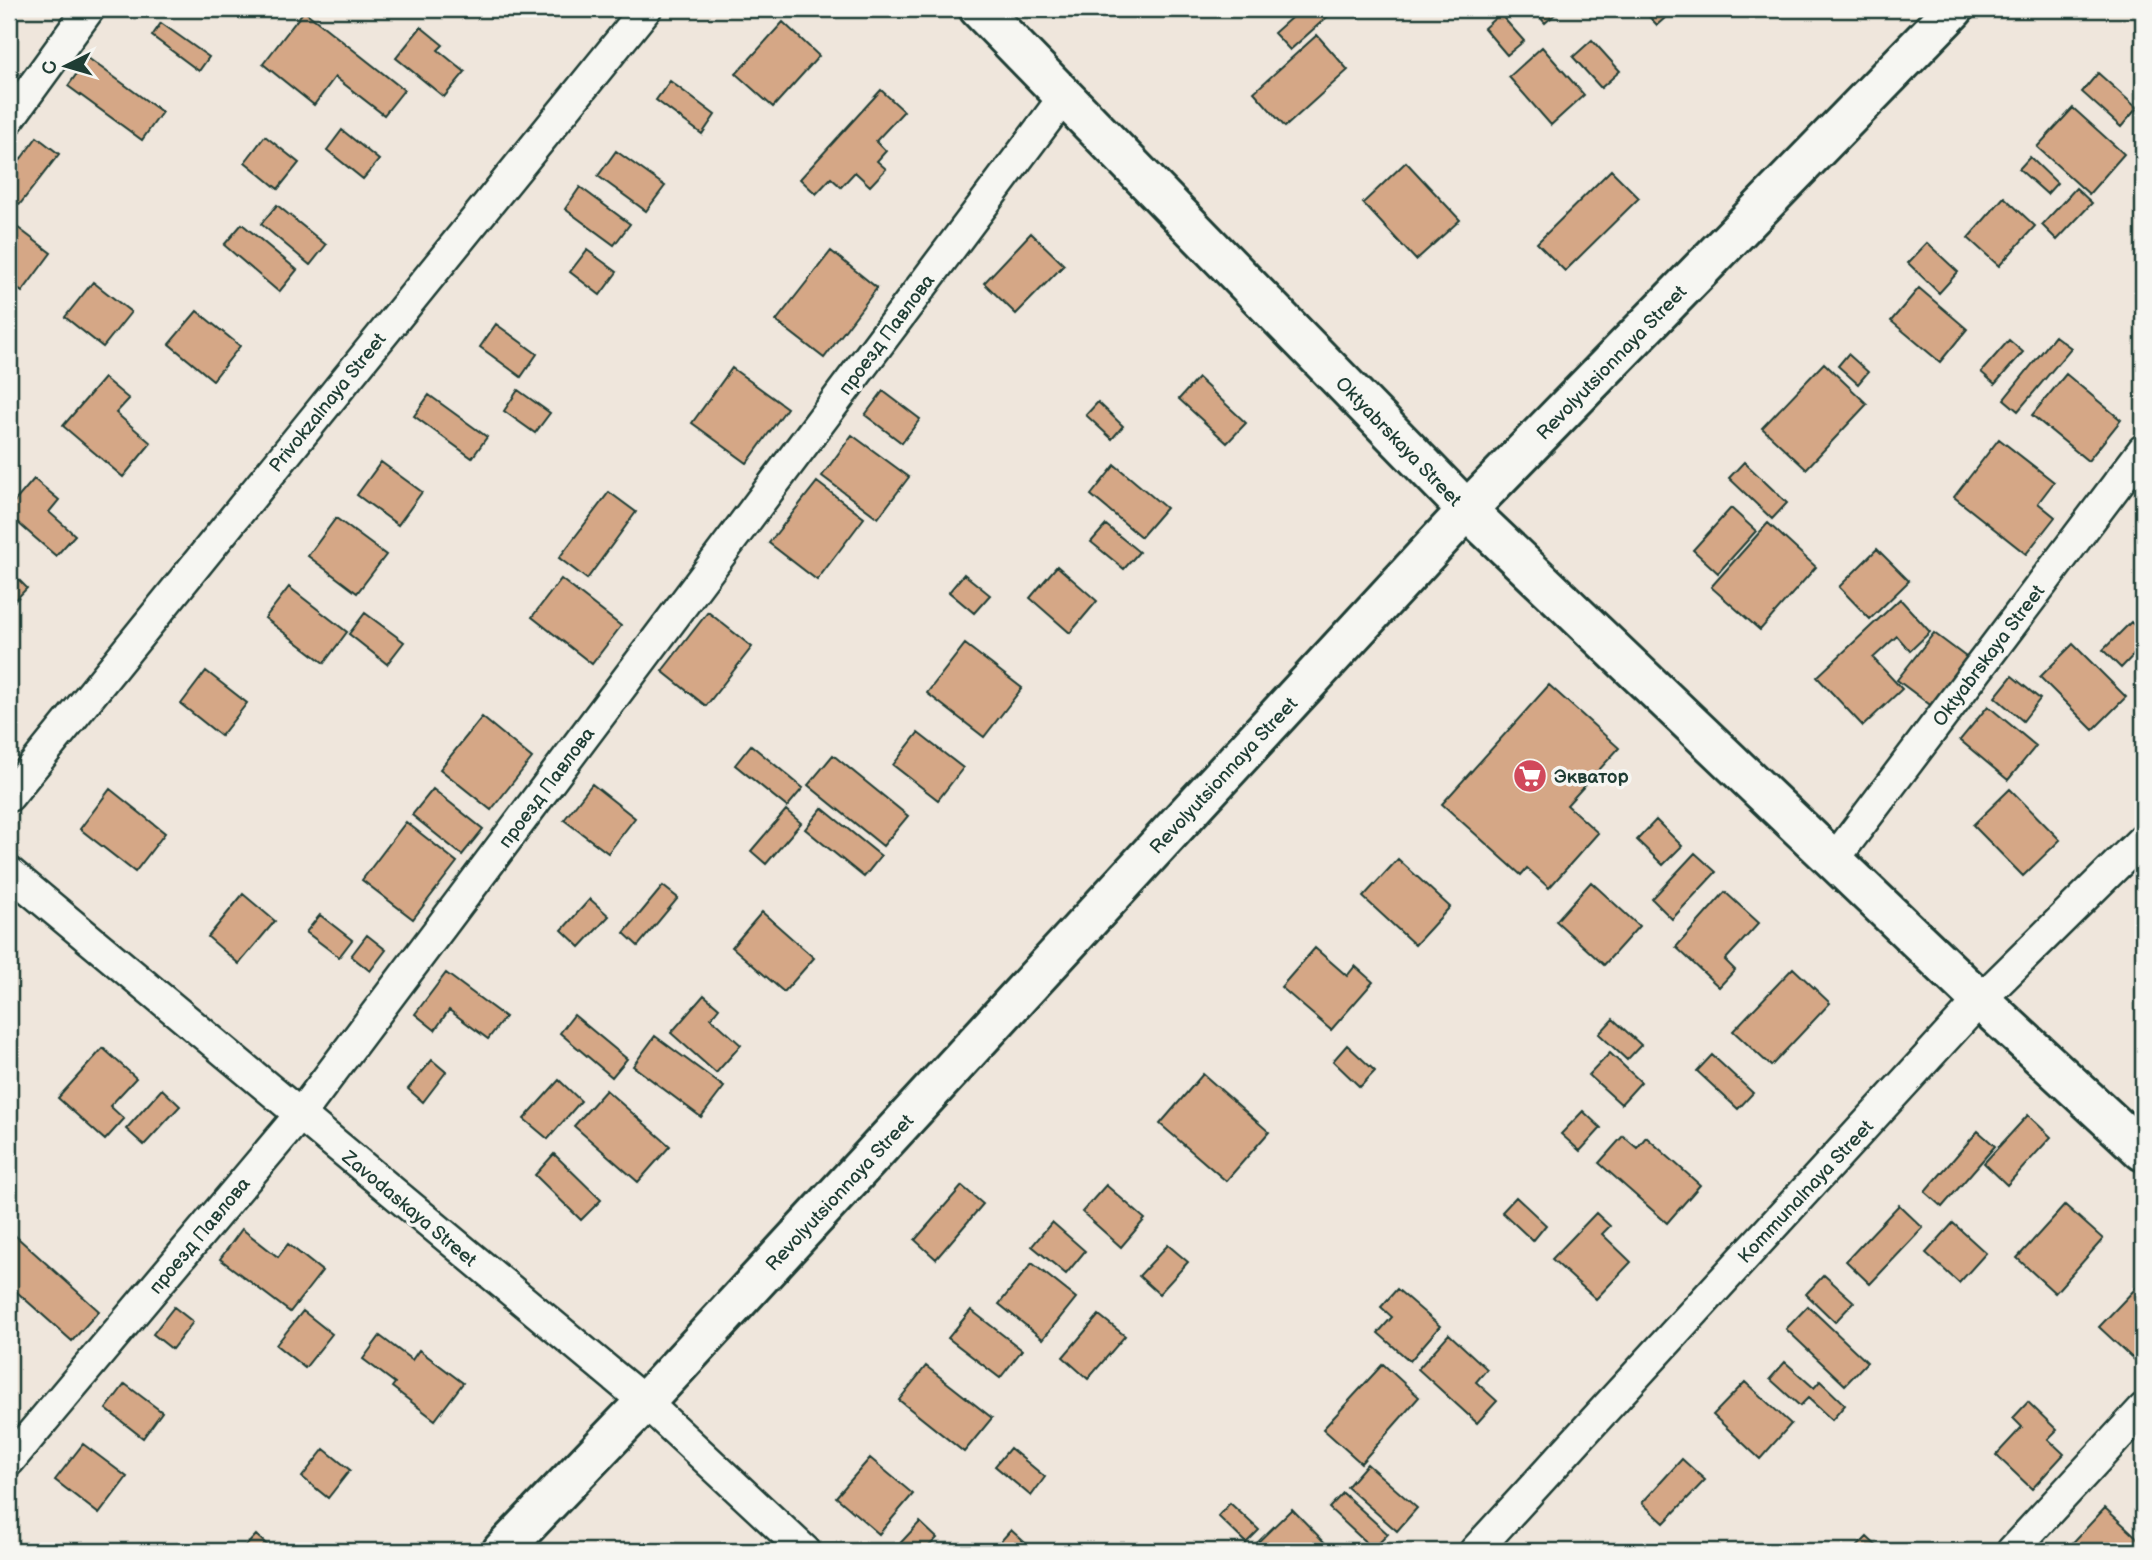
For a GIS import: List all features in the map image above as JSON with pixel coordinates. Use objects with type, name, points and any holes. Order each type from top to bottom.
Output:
[{"type":"street","points":[[9,119],[89,9]]},
{"type":"street","name":"Privokzalnaya Street","points":[[9,796],[646,9]]},
{"type":"street","name":"Oktyabrskaya Street","points":[[979,9],[1467,510],[1980,1000],[2143,1151]]},
{"type":"street","name":"Revolyutsionnaya Street","points":[[502,1551],[645,1402],[1467,510],[1954,9]]},
{"type":"street","name":"проезд Павлова","points":[[9,1461],[299,1116],[1063,97]]},
{"type":"street","name":"Oktyabrskaya Street","points":[[1833,860],[2143,450]]},
{"type":"street","name":"Kommunalnaya Street","points":[[1475,1551],[1980,1000],[2143,839]]},
{"type":"street","name":"Zavodaskaya Street","points":[[9,872],[645,1402],[805,1551]]},
{"type":"street","points":[[2012,1551],[2143,1409]]},
{"type":"building","points":[[1301,9],[1336,9],[1290,50],[1274,33]]},
{"type":"building","points":[[1533,9],[1561,9],[1545,23]]},
{"type":"building","points":[[1642,9],[1675,9],[1657,25]]},
{"type":"building","points":[[304,11],[404,90],[384,115],[335,77],[314,105],[263,64]]},
{"type":"building","points":[[1500,14],[1524,41],[1507,55],[1484,28]]},
{"type":"building","points":[[783,22],[819,56],[773,107],[736,74]]},
{"type":"building","points":[[161,23],[209,57],[199,71],[152,36]]},
{"type":"building","points":[[421,27],[443,45],[438,50],[465,72],[444,97],[396,58]]},
{"type":"building","points":[[1317,35],[1348,70],[1285,127],[1254,92]]},
{"type":"building","points":[[1592,40],[1620,71],[1601,88],[1573,57]]},
{"type":"building","points":[[1542,47],[1584,95],[1551,125],[1509,77]]},
{"type":"building","points":[[88,58],[162,112],[142,140],[68,86]]},
{"type":"building","points":[[2098,73],[2137,108],[2121,127],[2082,92]]},
{"type":"building","points":[[670,81],[715,115],[702,134],[656,100]]},
{"type":"building","points":[[881,90],[904,111],[876,141],[886,151],[877,161],[886,169],[870,186],[855,172],[841,187],[831,178],[816,194],[800,179]]},
{"type":"building","points":[[2073,108],[2124,154],[2089,194],[2037,147]]},
{"type":"building","points":[[342,130],[379,160],[363,179],[327,150]]},
{"type":"building","points":[[265,136],[299,163],[278,189],[245,162]]},
{"type":"building","points":[[37,137],[59,154],[20,204],[9,196],[9,175]]},
{"type":"building","points":[[616,151],[665,186],[646,211],[598,176]]},
{"type":"building","points":[[2030,157],[2057,183],[2047,194],[2019,169]]},
{"type":"building","points":[[1406,162],[1460,220],[1416,260],[1363,203]]},
{"type":"building","points":[[1611,170],[1639,198],[1565,271],[1537,243]]},
{"type":"building","points":[[580,187],[630,224],[614,245],[565,209]]},
{"type":"building","points":[[2076,188],[2092,203],[2057,240],[2042,225]]},
{"type":"building","points":[[2004,197],[2035,226],[1999,266],[1968,238]]},
{"type":"building","points":[[277,205],[326,245],[310,265],[261,224]]},
{"type":"building","points":[[9,221],[51,253],[22,292],[9,282]]},
{"type":"building","points":[[242,224],[297,270],[279,292],[224,245]]},
{"type":"building","points":[[1031,233],[1064,265],[1016,314],[984,283]]},
{"type":"building","points":[[1927,243],[1958,272],[1939,293],[1908,263]]},
{"type":"building","points":[[587,250],[617,272],[600,295],[570,272]]},
{"type":"building","points":[[831,251],[877,288],[824,358],[776,321]]},
{"type":"building","points":[[93,282],[131,312],[103,347],[65,317]]},
{"type":"building","points":[[1919,288],[1967,329],[1940,362],[1891,321]]},
{"type":"building","points":[[197,311],[240,346],[213,380],[169,344]]},
{"type":"building","points":[[496,324],[537,354],[521,377],[480,347]]},
{"type":"building","points":[[2055,336],[2071,348],[2018,411],[2004,399]]},
{"type":"building","points":[[2009,340],[2023,352],[1995,384],[1981,372]]},
{"type":"building","points":[[1848,354],[1868,372],[1858,384],[1838,366]]},
{"type":"building","points":[[1824,363],[1867,404],[1806,469],[1762,428]]},
{"type":"building","points":[[732,368],[787,408],[747,463],[692,423]]},
{"type":"building","points":[[2066,374],[2121,420],[2088,461],[2032,415]]},
{"type":"building","points":[[104,378],[129,399],[116,413],[151,443],[123,477],[63,426]]},
{"type":"building","points":[[1198,378],[1246,423],[1227,443],[1179,399]]},
{"type":"building","points":[[518,390],[550,413],[535,433],[504,411]]},
{"type":"building","points":[[883,391],[920,419],[902,443],[865,415]]},
{"type":"building","points":[[429,395],[487,437],[472,458],[414,416]]},
{"type":"building","points":[[1098,402],[1123,426],[1112,439],[1086,415]]},
{"type":"building","points":[[852,435],[909,477],[878,518],[822,476]]},
{"type":"building","points":[[1999,439],[2054,482],[2038,503],[2055,517],[2026,554],[1954,497]]},
{"type":"building","points":[[381,462],[422,492],[398,525],[357,495]]},
{"type":"building","points":[[1744,462],[1787,503],[1772,519],[1729,478]]},
{"type":"building","points":[[1115,465],[1166,508],[1141,537],[1091,495]]},
{"type":"building","points":[[34,479],[59,500],[49,512],[75,535],[56,556],[9,515],[9,508]]},
{"type":"building","points":[[817,482],[864,518],[817,580],[769,543]]},
{"type":"building","points":[[609,492],[636,512],[587,579],[559,558]]},
{"type":"building","points":[[1731,508],[1756,531],[1718,573],[1693,550]]},
{"type":"building","points":[[336,518],[386,555],[357,593],[308,556]]},
{"type":"building","points":[[1768,523],[1816,567],[1760,630],[1711,587]]},
{"type":"building","points":[[1106,525],[1139,552],[1124,569],[1091,542]]},
{"type":"building","points":[[1877,549],[1909,581],[1870,619],[1839,587]]},
{"type":"building","points":[[1057,566],[1097,601],[1070,633],[1030,598]]},
{"type":"building","points":[[9,570],[27,588],[9,607]]},
{"type":"building","points":[[964,574],[990,595],[974,613],[949,592]]},
{"type":"building","points":[[561,579],[621,626],[592,664],[532,617]]},
{"type":"building","points":[[289,587],[347,632],[324,663],[265,618]]},
{"type":"building","points":[[1900,599],[1930,632],[1910,651],[1897,636],[1873,658],[1902,689],[1863,726],[1817,677]]},
{"type":"building","points":[[708,612],[752,647],[706,706],[662,671]]},
{"type":"building","points":[[365,613],[404,642],[387,664],[349,634]]},
{"type":"building","points":[[2131,622],[2143,634],[2143,645],[2121,668],[2103,650]]},
{"type":"building","points":[[1934,633],[1970,660],[1933,707],[1897,680]]},
{"type":"building","points":[[965,644],[1022,688],[984,737],[927,693]]},
{"type":"building","points":[[2073,644],[2126,697],[2093,730],[2040,677]]},
{"type":"building","points":[[206,671],[247,703],[221,736],[181,704]]},
{"type":"building","points":[[2012,676],[2040,699],[2023,721],[1995,697]]},
{"type":"building","name":"Экватор","points":[[1549,685],[1619,748],[1567,805],[1598,833],[1549,888],[1527,868],[1521,875],[1442,804]]},
{"type":"building","points":[[1988,706],[2036,746],[2008,780],[1960,740]]},
{"type":"building","points":[[482,717],[532,758],[491,810],[440,769]]},
{"type":"building","points":[[918,733],[963,768],[938,800],[893,765]]},
{"type":"building","points":[[751,745],[803,788],[787,807],[735,765]]},
{"type":"building","points":[[833,755],[908,816],[883,846],[808,785]]},
{"type":"building","points":[[592,784],[635,818],[608,853],[564,820]]},
{"type":"building","points":[[110,789],[165,833],[135,872],[80,829]]},
{"type":"building","points":[[433,789],[483,829],[462,855],[412,815]]},
{"type":"building","points":[[2010,789],[2060,840],[2023,876],[1973,825]]},
{"type":"building","points":[[822,808],[881,856],[864,877],[805,829]]},
{"type":"building","points":[[786,810],[801,823],[766,864],[751,851]]},
{"type":"building","points":[[1656,820],[1682,846],[1663,865],[1637,840]]},
{"type":"building","points":[[406,822],[457,862],[413,919],[362,880]]},
{"type":"building","points":[[1695,853],[1716,872],[1672,919],[1652,899]]},
{"type":"building","points":[[1398,859],[1450,907],[1415,945],[1363,897]]},
{"type":"building","points":[[1591,882],[1639,926],[1604,965],[1556,921]]},
{"type":"building","points":[[663,886],[678,898],[638,946],[624,933]]},
{"type":"building","points":[[1725,892],[1759,923],[1725,960],[1735,970],[1719,987],[1676,947]]},
{"type":"building","points":[[243,894],[275,921],[239,964],[208,937]]},
{"type":"building","points":[[590,899],[609,916],[580,947],[562,930]]},
{"type":"building","points":[[762,912],[814,958],[784,992],[732,947]]},
{"type":"building","points":[[320,915],[352,940],[339,957],[306,932]]},
{"type":"building","points":[[367,935],[386,950],[370,971],[351,956]]},
{"type":"building","points":[[1315,948],[1347,976],[1355,966],[1373,982],[1331,1030],[1281,987]]},
{"type":"building","points":[[1793,968],[1830,1003],[1771,1066],[1733,1031]]},
{"type":"building","points":[[446,973],[505,1017],[488,1039],[449,1010],[435,1030],[415,1014]]},
{"type":"building","points":[[704,995],[719,1008],[711,1018],[741,1045],[716,1073],[671,1033]]},
{"type":"building","points":[[574,1015],[627,1059],[612,1077],[560,1033]]},
{"type":"building","points":[[1613,1019],[1641,1045],[1627,1060],[1599,1034]]},
{"type":"building","points":[[655,1036],[724,1087],[701,1117],[633,1066]]},
{"type":"building","points":[[1347,1045],[1375,1071],[1360,1087],[1333,1061]]},
{"type":"building","points":[[103,1048],[136,1078],[110,1106],[124,1119],[105,1140],[58,1098]]},
{"type":"building","points":[[1610,1053],[1641,1082],[1621,1104],[1589,1075]]},
{"type":"building","points":[[1712,1055],[1753,1093],[1738,1109],[1697,1071]]},
{"type":"building","points":[[432,1060],[446,1072],[423,1102],[408,1089]]},
{"type":"building","points":[[1203,1074],[1269,1132],[1226,1181],[1160,1124]]},
{"type":"building","points":[[559,1080],[581,1101],[548,1139],[524,1119]]},
{"type":"building","points":[[162,1089],[180,1106],[144,1145],[126,1129]]},
{"type":"building","points":[[606,1090],[670,1146],[638,1182],[574,1126]]},
{"type":"building","points":[[1583,1111],[1601,1128],[1580,1151],[1561,1134]]},
{"type":"building","points":[[2028,1115],[2051,1137],[2007,1185],[1984,1163]]},
{"type":"building","points":[[1978,1131],[1995,1146],[1942,1207],[1925,1192]]},
{"type":"building","points":[[1623,1136],[1637,1148],[1646,1137],[1700,1185],[1667,1223],[1599,1163]]},
{"type":"building","points":[[554,1154],[601,1200],[581,1220],[535,1175]]},
{"type":"building","points":[[1106,1185],[1145,1219],[1121,1247],[1082,1212]]},
{"type":"building","points":[[962,1186],[983,1204],[936,1259],[915,1240]]},
{"type":"building","points":[[1516,1197],[1546,1225],[1533,1241],[1502,1212]]},
{"type":"building","points":[[1899,1205],[1923,1228],[1870,1284],[1846,1261]]},
{"type":"building","points":[[2065,1205],[2103,1239],[2055,1293],[2017,1258]]},
{"type":"building","points":[[1596,1213],[1610,1226],[1602,1234],[1631,1262],[1596,1299],[1552,1259]]},
{"type":"building","points":[[1052,1222],[1085,1251],[1066,1274],[1032,1246]]},
{"type":"building","points":[[1953,1223],[1986,1253],[1959,1283],[1926,1253]]},
{"type":"building","points":[[242,1229],[278,1257],[288,1244],[322,1271],[290,1312],[220,1259]]},
{"type":"building","points":[[9,1230],[99,1311],[72,1341],[9,1285]]},
{"type":"building","points":[[1168,1245],[1188,1262],[1159,1294],[1139,1276]]},
{"type":"building","points":[[1032,1263],[1076,1298],[1043,1339],[999,1304]]},
{"type":"building","points":[[1824,1275],[1854,1302],[1835,1322],[1806,1294]]},
{"type":"building","points":[[2137,1287],[2143,1293],[2142,1367],[2099,1327]]},
{"type":"building","points":[[1397,1289],[1440,1326],[1410,1361],[1378,1333],[1392,1317],[1381,1307]]},
{"type":"building","points":[[1808,1306],[1867,1362],[1845,1385],[1786,1329]]},
{"type":"building","points":[[174,1307],[193,1322],[172,1349],[153,1334]]},
{"type":"building","points":[[971,1310],[1022,1350],[1000,1378],[948,1338]]},
{"type":"building","points":[[303,1311],[332,1334],[305,1368],[276,1345]]},
{"type":"building","points":[[1099,1315],[1125,1336],[1088,1379],[1063,1357]]},
{"type":"building","points":[[1449,1334],[1487,1369],[1476,1382],[1497,1401],[1477,1423],[1418,1369]]},
{"type":"building","points":[[380,1336],[412,1360],[419,1350],[463,1383],[435,1420],[392,1387],[395,1383],[363,1359]]},
{"type":"building","points":[[1785,1362],[1814,1388],[1820,1381],[1845,1405],[1832,1420],[1808,1398],[1800,1406],[1770,1379]]},
{"type":"building","points":[[1383,1364],[1419,1397],[1361,1463],[1323,1429]]},
{"type":"building","points":[[926,1366],[992,1418],[964,1452],[899,1400]]},
{"type":"building","points":[[1745,1382],[1791,1424],[1760,1459],[1713,1415]]},
{"type":"building","points":[[125,1384],[162,1412],[143,1438],[106,1409]]},
{"type":"building","points":[[2028,1402],[2057,1430],[2048,1439],[2064,1454],[2032,1489],[1996,1455],[2022,1427],[2013,1418]]},
{"type":"building","points":[[83,1444],[127,1477],[99,1514],[55,1480]]},
{"type":"building","points":[[1010,1448],[1045,1477],[1031,1496],[995,1466]]},
{"type":"building","points":[[324,1449],[350,1470],[328,1498],[302,1477]]},
{"type":"building","points":[[870,1458],[913,1494],[879,1534],[836,1497]]},
{"type":"building","points":[[1682,1459],[1705,1480],[1664,1523],[1642,1503]]},
{"type":"building","points":[[1367,1464],[1417,1508],[1397,1531],[1347,1487]]},
{"type":"building","points":[[1343,1493],[1388,1534],[1373,1549],[1329,1508]]},
{"type":"building","points":[[1230,1503],[1259,1530],[1246,1543],[1218,1516]]},
{"type":"building","points":[[2105,1508],[2143,1543],[2143,1551],[2065,1551]]},
{"type":"building","points":[[1292,1509],[1333,1551],[1263,1551],[1256,1544]]},
{"type":"building","points":[[920,1522],[937,1538],[924,1551],[893,1551]]},
{"type":"building","points":[[1011,1530],[1034,1551],[992,1551]]},
{"type":"building","points":[[256,1535],[274,1551],[247,1551],[244,1548]]},
{"type":"building","points":[[1867,1537],[1882,1551],[1853,1551]]},
{"type":"place","name":"Экватор","points":[[1530,776]]}]
